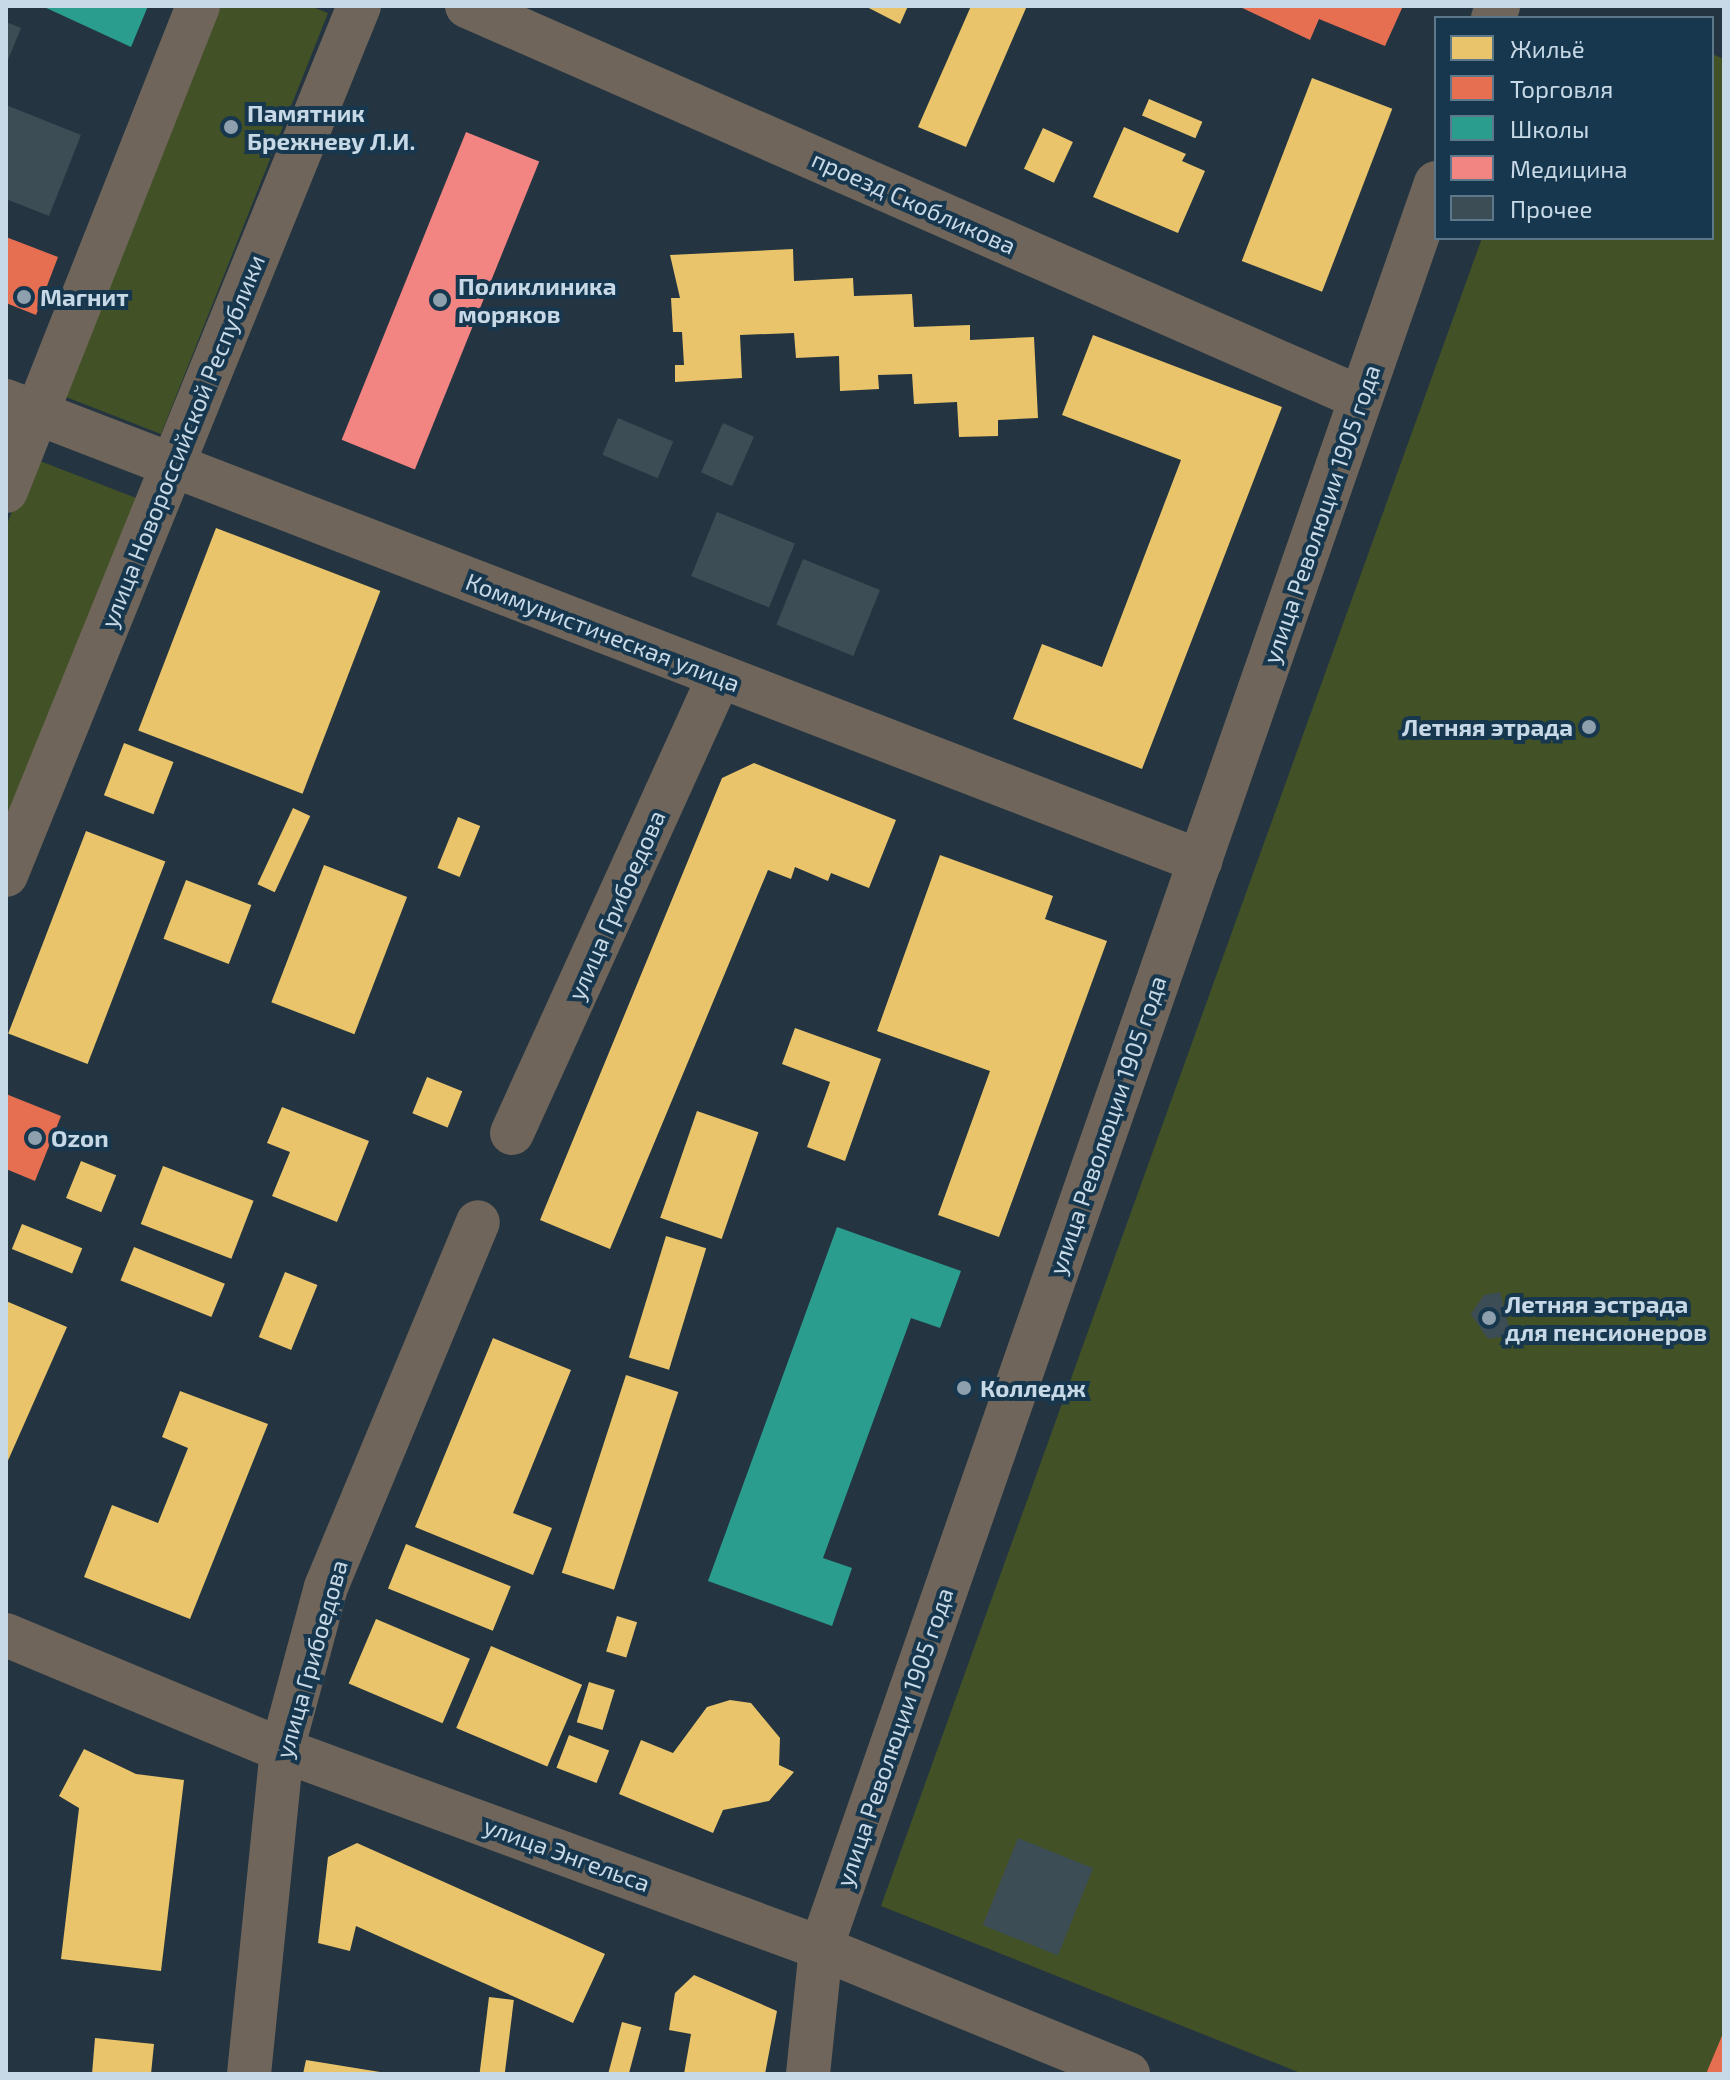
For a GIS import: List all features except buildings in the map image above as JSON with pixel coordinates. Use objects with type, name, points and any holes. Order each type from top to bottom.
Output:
[{"type":"street","points":[[6,491],[21,407],[198,6]]},
{"type":"street","name":"улица Новороссийской Республики","points":[[6,875],[359,6]]},
{"type":"street","name":"проезд Скобликова","points":[[467,6],[1361,398]]},
{"type":"street","name":"улица Революции 1905 года","points":[[808,2074],[821,1948],[1434,189]]},
{"type":"street","name":"Коммунистическая улица","points":[[21,407],[1200,861]]},
{"type":"street","name":"улица Грибоедова","points":[[512,1133],[719,677]]},
{"type":"street","name":"улица Грибоедова","points":[[249,2074],[282,1750],[326,1587],[478,1222]]},
{"type":"street","name":"улица Энгельса","points":[[6,1635],[282,1750],[821,1948],[1128,2074]]},
{"type":"green space","points":[[221,6],[310,6],[328,13],[161,434],[66,397]]},
{"type":"green space","points":[[1714,55],[1724,59],[1724,2074],[1303,2074],[881,1906],[1481,240],[1714,240]]},
{"type":"green space","points":[[32,458],[144,501],[6,841],[6,527]]},
{"type":"place","name":"Памятник Брежневу Л.И.","points":[[231,127]]},
{"type":"place","name":"Магнит","points":[[24,297]]},
{"type":"place","name":"Поликлиника моряков","points":[[440,300]]},
{"type":"place","name":"Летняя этрада","points":[[1589,727]]},
{"type":"place","name":"Ozon","points":[[35,1138]]},
{"type":"place","name":"Летняя эстрада для пенсионеров","points":[[1489,1318]]},
{"type":"place","name":"Колледж","points":[[964,1388]]}]
